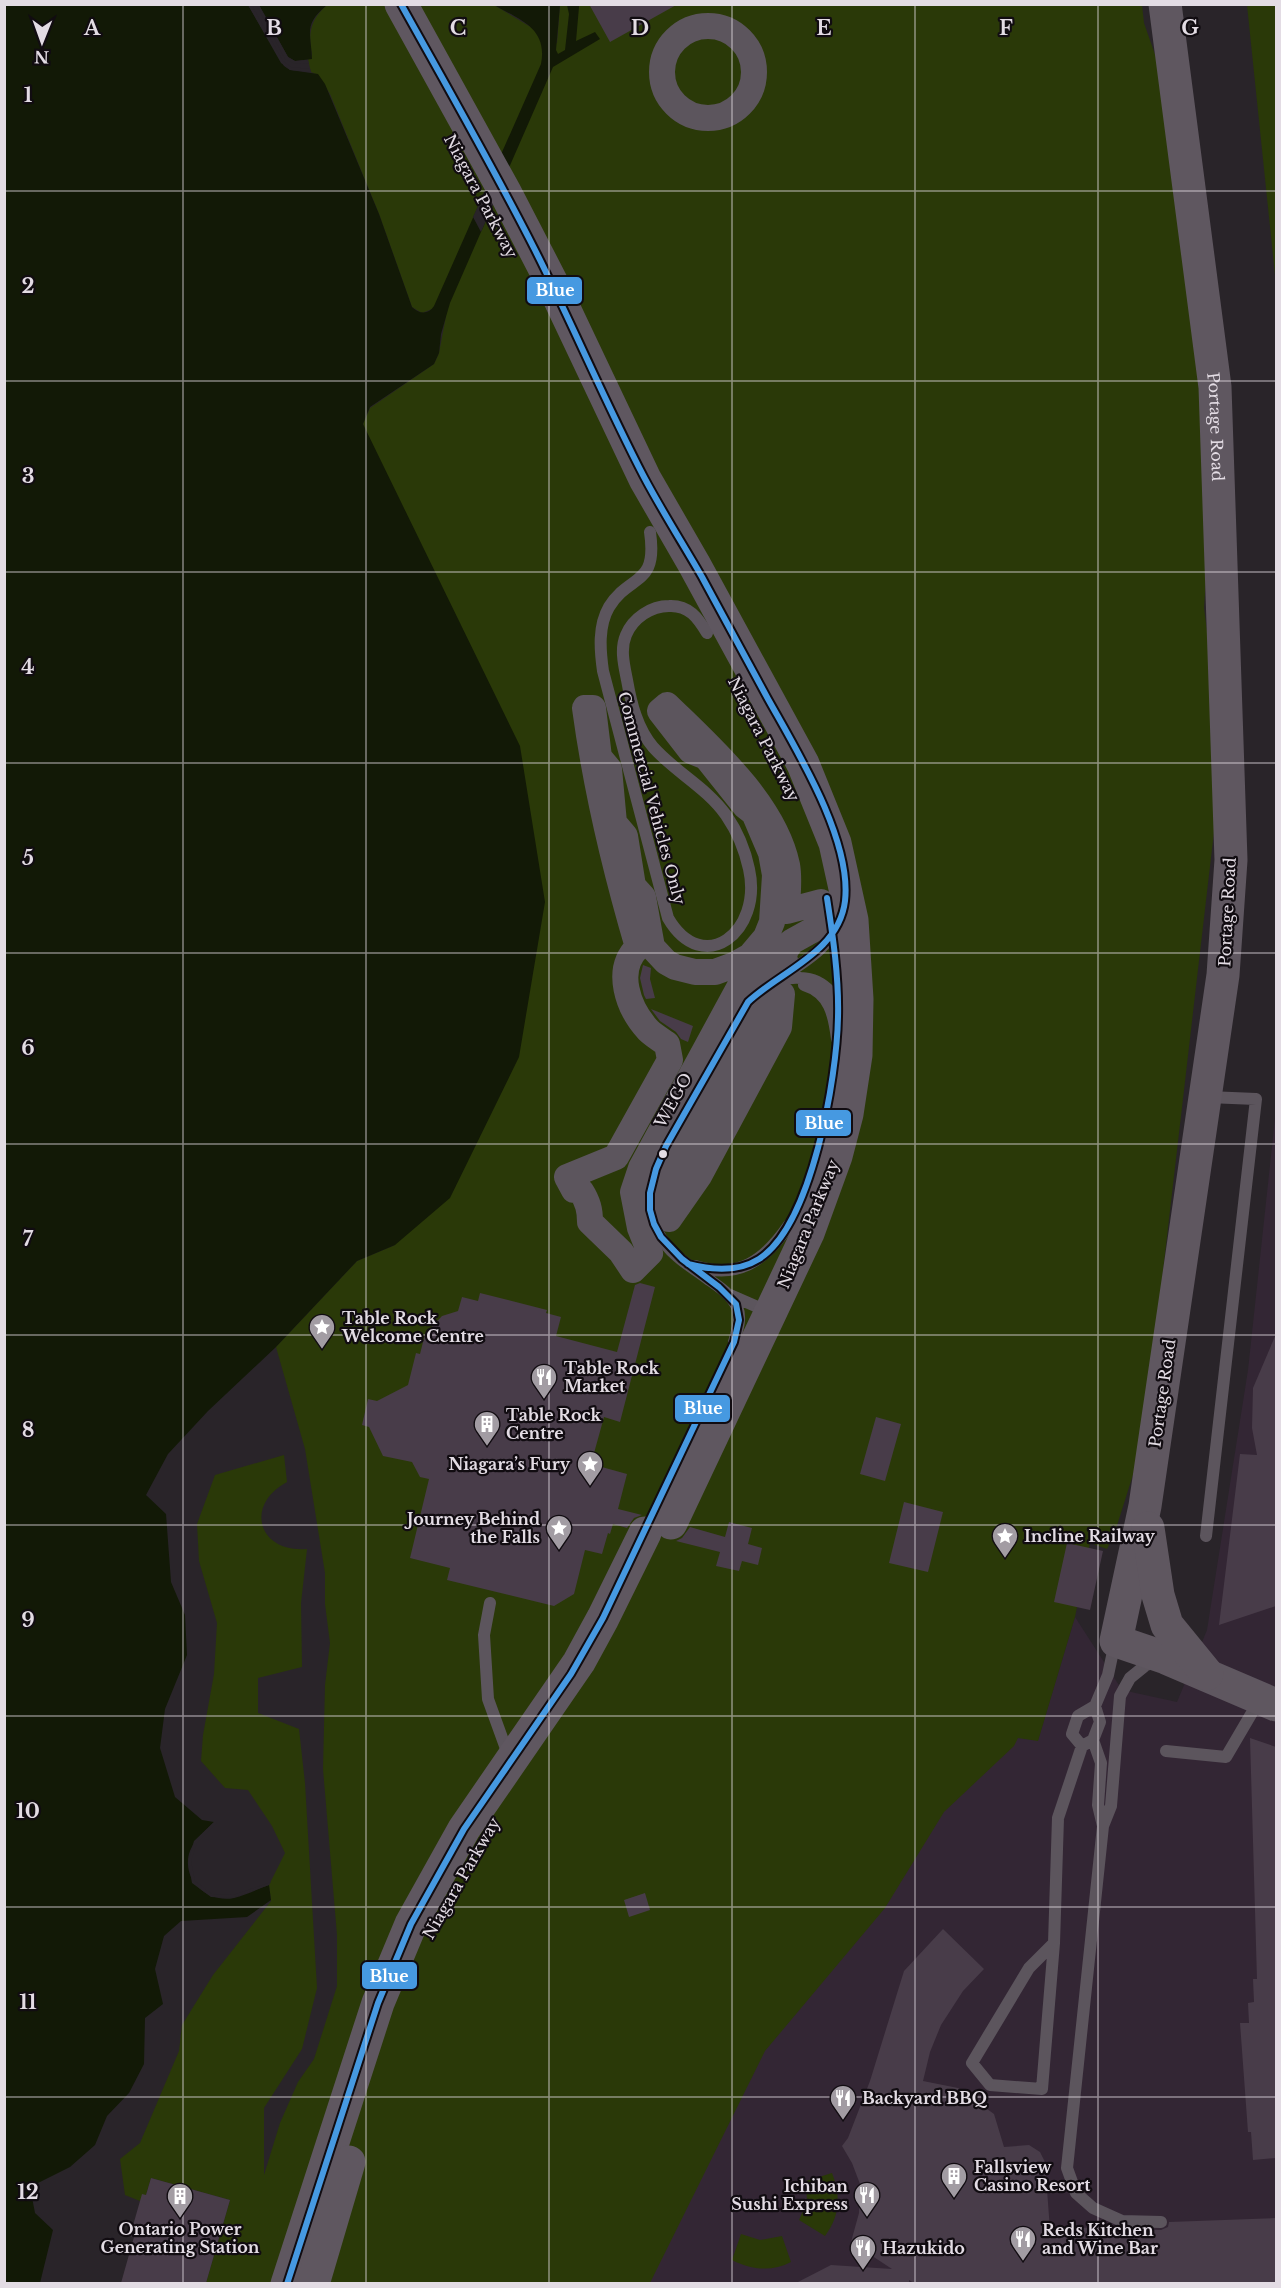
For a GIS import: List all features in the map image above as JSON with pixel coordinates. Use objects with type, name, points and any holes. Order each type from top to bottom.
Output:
[{"type":"main road","name":"Niagara Parkway","points":[[313,2283],[391,2026],[420,1952],[450,1891],[480,1839],[592,1678],[621,1628],[658,1528],[750,1303],[806,1185],[824,1128],[832,1089],[847,1037],[838,1004],[833,934],[836,843],[803,764],[642,472],[552,284],[376,4]]},
{"type":"main road","name":"Niagara Parkway","points":[[287,2283],[378,2003],[401,1944],[464,1829],[579,1662],[658,1528],[750,1303],[808,1233],[836,1155],[851,1093],[847,1037],[855,949],[836,890],[816,853],[783,771],[611,459],[525,277],[493,193],[401,4]]},
{"type":"main road","name":"Portage Road","points":[[1116,1641],[1145,1506],[1224,975],[1232,860],[1215,387],[1165,4]]},
{"type":"main road","points":[[1145,1506],[1158,1595],[1167,1625],[1209,1676]]},
{"type":"main road","points":[[1116,1641],[1166,1658],[1268,1701]]},
{"type":"street","points":[[667,705],[710,746],[767,816],[784,853],[787,866],[787,911],[821,902],[820,918],[818,927],[791,942],[782,956],[785,960],[762,969],[740,986],[641,1168],[633,1192],[640,1228],[650,1253],[633,1270],[621,1252],[590,1222],[590,1209],[586,1199],[581,1191],[574,1190],[567,1177],[616,1157],[670,1060],[667,1044],[649,1031],[636,1014],[626,988],[627,960],[638,948],[603,815],[585,708],[593,708],[599,757],[609,769],[614,823],[625,836],[633,886],[643,897],[652,947],[658,955],[675,967],[694,972],[725,969],[756,950],[766,937],[772,922],[775,875],[771,852],[754,813],[745,806],[706,757],[691,751],[660,711],[667,705]]},
{"type":"street","points":[[772,991],[779,1027],[699,1176],[669,1219],[666,1188],[672,1172],[772,991]]},
{"type":"lane","name":"Commercial Vehicles Only","points":[[650,532],[652,549],[650,562],[645,572],[638,581],[617,597],[604,618],[600,639],[603,671],[668,918],[682,936],[696,943],[711,945],[725,942],[733,936],[749,913],[751,885],[745,854],[726,815],[713,799],[668,762],[643,732],[631,701],[622,655],[624,639],[631,625],[642,614],[663,606],[676,606],[693,613],[707,633]]},
{"type":"lane","points":[[772,991],[810,954],[821,932],[836,890]]},
{"type":"lane","points":[[797,967],[813,956],[833,934]]},
{"type":"lane","points":[[772,991],[778,980],[806,978],[824,984],[838,1004]]},
{"type":"lane","points":[[772,991],[789,983],[807,985],[817,990],[828,1001],[847,1037]]},
{"type":"lane","name":"WEGO","points":[[750,1303],[688,1264],[665,1244],[657,1230],[650,1204],[652,1184],[661,1159],[734,1025],[748,1002],[772,991]]},
{"type":"lane","points":[[1205,1097],[1256,1099],[1206,1536]]},
{"type":"lane","name":"WEGO","points":[[688,1264],[705,1269],[739,1268],[767,1254],[789,1225]]},
{"type":"lane","points":[[490,1603],[484,1635],[488,1699],[511,1761]]},
{"type":"lane","points":[[1082,1746],[1071,1734],[1078,1716],[1095,1706],[1108,1675],[1116,1641]]},
{"type":"lane","points":[[1161,2222],[1122,2222],[1093,2208],[1076,2193],[1066,2168],[1103,1826],[1111,1806],[1120,1696],[1130,1678],[1146,1665],[1166,1658]]},
{"type":"lane","points":[[1166,1751],[1226,1757],[1268,1701]]},
{"type":"lane","points":[[1095,1706],[1100,1722],[1093,1740],[1101,1764],[1098,1805],[1103,1826]]},
{"type":"lane","points":[[1054,1943],[1029,1968],[972,2063],[990,2085],[1042,2089],[1054,1943],[1058,1818],[1082,1746],[1093,1740]]},
{"type":"shaded area","points":[[5,5],[248,5],[284,66],[290,70],[318,74],[325,84],[379,214],[412,307],[423,312],[429,311],[434,306],[541,64],[542,52],[536,33],[522,21],[494,5],[560,5],[556,50],[558,54],[565,50],[569,14],[567,5],[579,5],[576,41],[595,32],[600,39],[553,67],[450,303],[441,334],[439,353],[434,364],[370,407],[363,424],[520,746],[545,902],[519,1057],[450,1198],[395,1245],[357,1261],[276,1347],[208,1411],[168,1454],[146,1495],[166,1514],[171,1582],[185,1615],[187,1655],[165,1709],[160,1748],[175,1797],[202,1820],[214,1822],[197,1839],[191,1849],[188,1869],[191,1877],[202,1890],[217,1898],[234,1898],[269,1885],[271,1900],[247,1917],[181,1921],[164,1936],[155,1969],[163,2004],[145,2018],[144,2064],[129,2093],[107,2116],[95,2145],[70,2167],[30,2187],[35,2213],[53,2230],[40,2283],[5,2284]]},
{"type":"shaded area","points":[[259,5],[327,5],[311,24],[312,59],[295,61],[288,57]]},
{"type":"shaded area","points":[[1276,1109],[1276,2283],[572,2284],[645,2086],[1008,1736],[1038,1740],[1075,1617],[1122,1690],[1177,1702],[1207,1630],[1248,1370]]},
{"type":"green space","points":[[327,5],[494,5],[534,29],[543,45],[557,43],[560,5],[1142,5],[1144,23],[1182,132],[1215,449],[1204,608],[1214,685],[1217,806],[1143,1443],[1114,1535],[1107,1549],[1090,1543],[1075,1617],[1038,1741],[1018,1738],[1014,1746],[944,1812],[885,1908],[765,2051],[650,2283],[206,2283],[230,2200],[151,2178],[146,2195],[140,2201],[125,2195],[120,2159],[140,2143],[179,2051],[182,2025],[213,1975],[271,1901],[269,1885],[285,1853],[272,1826],[248,1790],[225,1788],[201,1761],[203,1735],[214,1674],[217,1623],[199,1561],[197,1524],[215,1475],[284,1455],[287,1482],[265,1503],[262,1514],[263,1526],[268,1536],[277,1543],[290,1548],[307,1549],[301,1603],[302,1667],[258,1678],[258,1713],[299,1729],[305,1783],[317,1988],[302,2049],[264,2108],[264,2175],[280,2123],[298,2082],[314,2059],[337,1986],[337,1935],[323,1769],[325,1685],[330,1643],[325,1604],[325,1573],[305,1449],[276,1347],[357,1261],[395,1245],[373,446],[363,424],[370,408],[434,364],[439,353],[446,316],[432,309],[422,313],[412,307],[379,214],[330,94],[318,75],[311,72],[308,60],[312,55],[310,40],[312,27],[317,16]]},
{"type":"green space","points":[[1247,5],[1276,5],[1276,275],[1275,275]]},
{"type":"green space","points":[[832,2173],[838,2198],[834,2221],[825,2236],[799,2220],[807,2202],[806,2181]]},
{"type":"green space","points":[[741,2234],[760,2240],[782,2236],[791,2262],[776,2267],[762,2268],[747,2266],[732,2260]]},
{"type":"pier","points":[[251,4],[283,61],[291,67],[310,69],[311,72],[290,70],[281,63],[248,5]]},
{"type":"pier","points":[[256,4],[259,5],[288,57],[295,61],[308,60],[309,63],[295,64],[285,59]]},
{"type":"pier","points":[[501,155],[508,171],[481,232],[473,217]]},
{"type":"pier","points":[[214,1822],[217,1822],[197,1843],[191,1861],[195,1881],[212,1894],[233,1895],[271,1882],[269,1885],[233,1898],[211,1897],[192,1883],[188,1861],[194,1841]]},
{"type":"building","points":[[589,4],[678,4],[610,42]]},
{"type":"building","points":[[643,965],[651,968],[650,979],[655,998],[646,999],[644,995],[640,978]]},
{"type":"building","points":[[651,1009],[693,1026],[688,1042],[681,1039],[676,1032],[660,1021]]},
{"type":"building","name":"Table Rock Centre","points":[[640,1283],[655,1287],[620,1422],[604,1417],[591,1464],[627,1474],[618,1509],[642,1515],[634,1518],[627,1528],[613,1524],[602,1554],[585,1550],[574,1594],[554,1606],[447,1580],[450,1568],[410,1558],[429,1479],[420,1477],[412,1462],[383,1456],[369,1427],[362,1425],[368,1399],[377,1401],[408,1385],[416,1353],[420,1354],[425,1334],[442,1316],[458,1311],[462,1297],[478,1301],[480,1293],[547,1310],[546,1313],[561,1317],[556,1336],[617,1352],[635,1285]]},
{"type":"building","points":[[1276,1334],[1276,1606],[1219,1625],[1240,1454],[1257,1455],[1252,1428],[1253,1388]]},
{"type":"building","points":[[876,1417],[901,1424],[885,1481],[860,1474]]},
{"type":"building","points":[[904,1502],[943,1512],[928,1572],[889,1563]]},
{"type":"building","points":[[729,1522],[752,1528],[748,1544],[762,1548],[758,1565],[742,1561],[739,1571],[716,1566],[720,1552],[676,1541],[682,1538],[690,1527],[725,1537]]},
{"type":"building","points":[[1067,1543],[1103,1551],[1090,1610],[1054,1602]]},
{"type":"building","points":[[1250,1738],[1276,1747],[1276,2158],[1253,2160],[1251,2132],[1248,2132],[1240,2023],[1249,2023],[1248,2003],[1254,2002],[1253,1979],[1257,1979]]},
{"type":"building","points":[[645,1893],[650,1910],[629,1917],[624,1900]]},
{"type":"building","points":[[943,1929],[984,1969],[963,1991],[941,2025],[930,2052],[923,2081],[958,2088],[994,2114],[1004,2147],[1029,2145],[1040,2152],[1045,2162],[1050,2230],[1112,2226],[1122,2229],[1161,2230],[1168,2227],[1169,2222],[1276,2218],[1276,2283],[914,2283],[909,2280],[909,2283],[796,2283],[831,2265],[892,2269],[851,2242],[859,2213],[860,2184],[842,2146],[848,2138],[870,2081],[904,1971]]},
{"type":"building","name":"Ontario Power Generating Station","points":[[151,2178],[230,2200],[206,2283],[121,2283],[134,2237],[130,2236],[142,2194],[146,2195]]},
{"type":"transit line","name":"Blue","points":[[287,2284],[378,2003],[411,1924],[464,1829],[571,1674],[603,1618],[734,1342],[739,1320],[736,1304],[719,1287],[682,1259],[661,1237],[654,1224],[650,1210],[650,1193],[656,1169],[666,1146],[748,1002],[820,947],[832,934],[840,919],[845,901],[845,877],[840,851],[831,824],[807,770],[702,577],[644,477],[534,248],[401,4]]},
{"type":"transit line","name":"Blue","points":[[688,1264],[724,1269],[742,1267],[759,1259],[778,1241],[794,1215],[807,1183],[827,1111],[838,1017],[838,987],[827,898]]},
{"type":"place","name":"Table Rock Welcome Centre","points":[[322,1350]]},
{"type":"place","name":"Table Rock Market","points":[[544,1400]]},
{"type":"place","name":"Table Rock Centre","points":[[487,1447]]},
{"type":"place","name":"Niagara’s Fury","points":[[590,1487]]},
{"type":"place","name":"Journey Behind the Falls","points":[[559,1551]]},
{"type":"place","name":"Incline Railway","points":[[1005,1559]]},
{"type":"place","name":"Backyard BBQ","points":[[843,2121]]},
{"type":"place","name":"Fallsview Casino Resort","points":[[954,2199]]},
{"type":"place","name":"Ichiban Sushi Express","points":[[867,2218]]},
{"type":"place","name":"Ontario Power Generating Station","points":[[180,2219]]},
{"type":"place","name":"Reds Kitchen and Wine Bar","points":[[1023,2262]]},
{"type":"place","name":"Hazukido","points":[[863,2271]]}]
